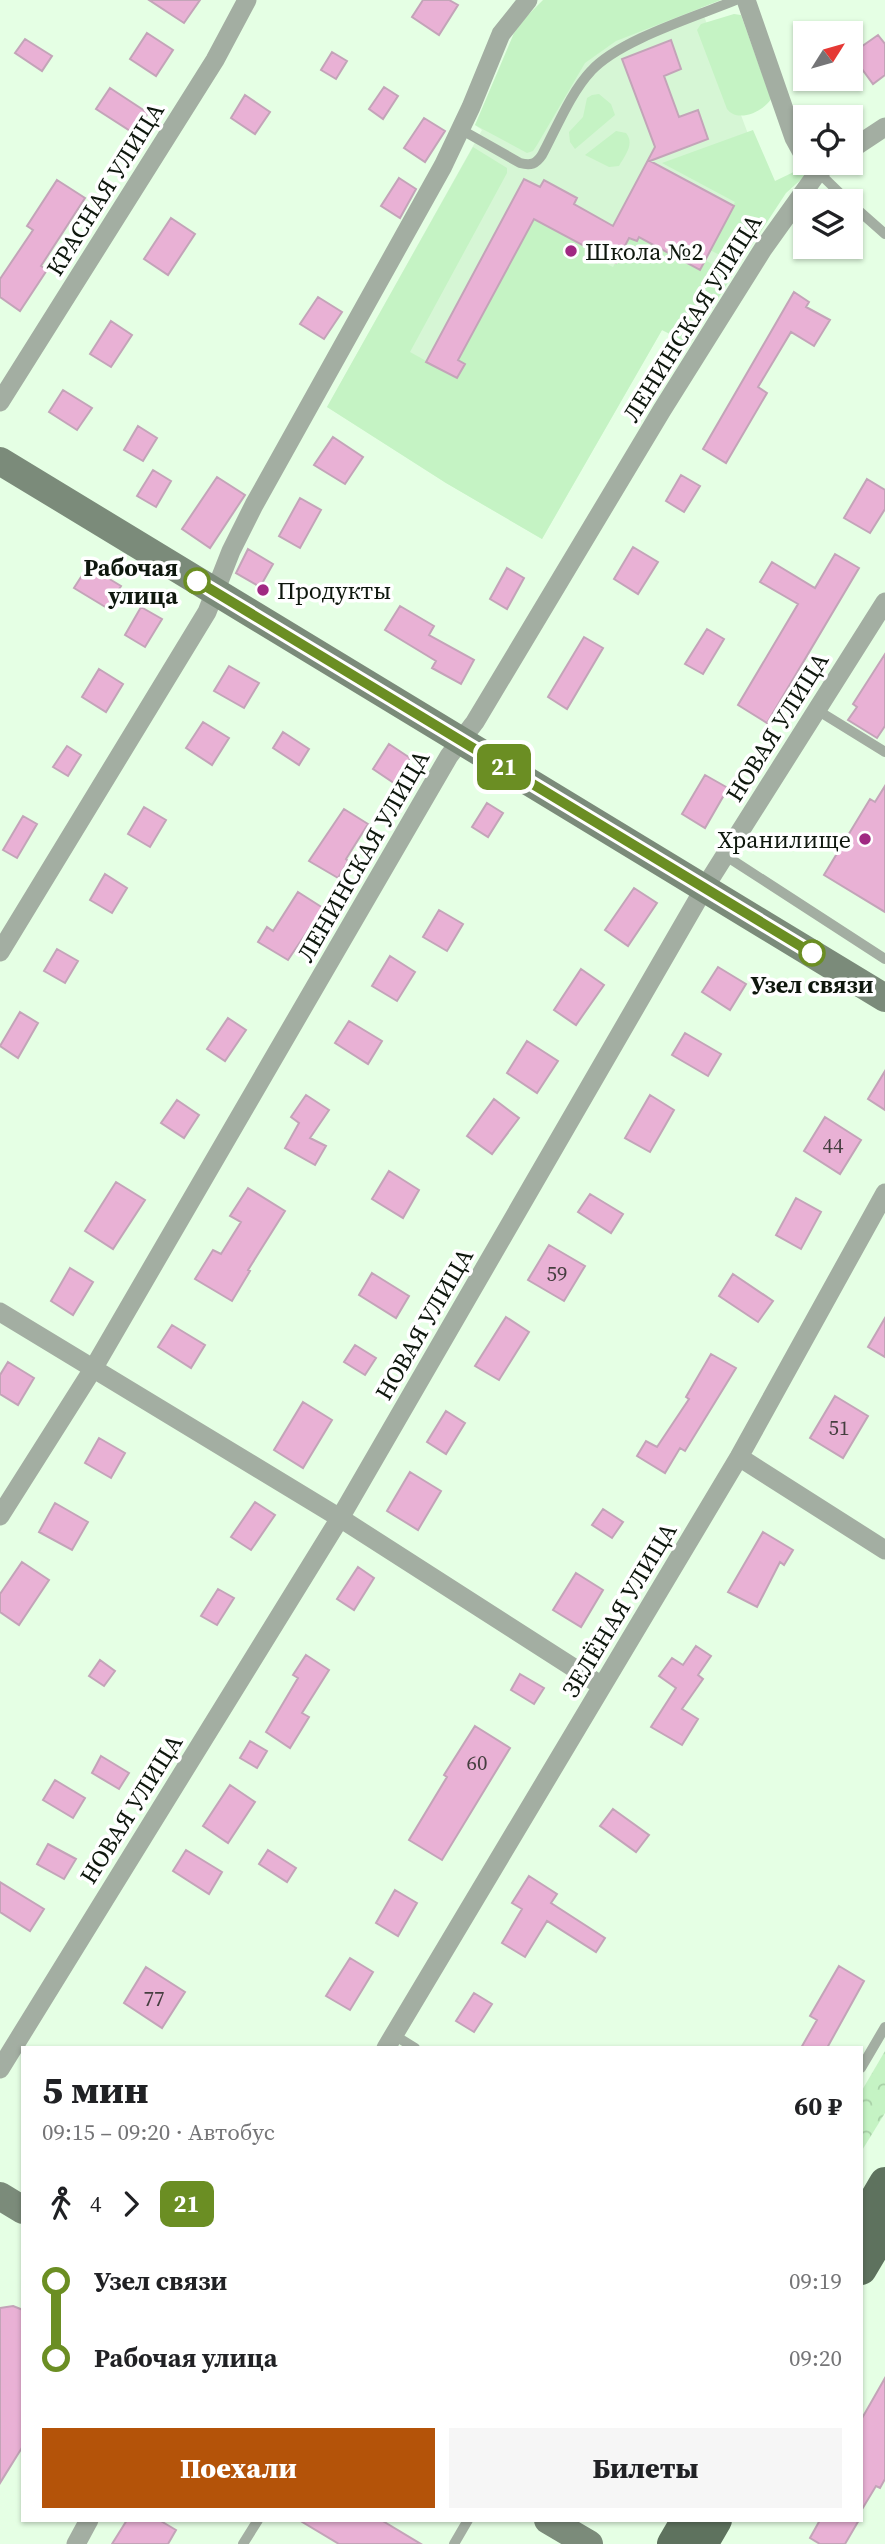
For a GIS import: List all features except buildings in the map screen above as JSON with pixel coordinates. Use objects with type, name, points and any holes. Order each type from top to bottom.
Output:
[{"type":"main road","points":[[0,461],[885,998]]},
{"type":"main road","points":[[863,2221],[885,2183]]},
{"type":"main road","points":[[0,2196],[21,2209]]},
{"type":"main road","points":[[863,2266],[885,2228]]},
{"type":"main road","points":[[551,2522],[589,2544]]},
{"type":"main road","points":[[673,2544],[686,2522]]},
{"type":"main road","points":[[702,2544],[715,2522]]},
{"type":"street","name":"КРАСНАЯ УЛИЦА","points":[[0,402],[215,60],[247,0]]},
{"type":"street","points":[[0,952],[207,612],[231,551],[254,505],[424,200],[460,130],[501,34],[528,0]]},
{"type":"street","points":[[746,0],[793,138]]},
{"type":"street","points":[[863,141],[885,127]]},
{"type":"street","name":"ЛЕНИНСКАЯ УЛИЦА","points":[[0,1516],[93,1369],[442,768],[475,723],[649,433],[809,175]]},
{"type":"street","name":"НОВАЯ УЛИЦА","points":[[0,2069],[340,1518],[705,887],[885,602]]},
{"type":"street","name":"ЗЕЛЁНАЯ УЛИЦА","points":[[390,2041],[740,1457],[885,1193]]},
{"type":"street","points":[[0,1312],[340,1518],[601,1686]]},
{"type":"street","points":[[740,1457],[885,1550]]},
{"type":"street","points":[[76,2544],[88,2522]]},
{"type":"lane","points":[[460,130],[520,163],[531,165],[542,155],[584,79],[604,59],[626,46],[736,0]]},
{"type":"lane","points":[[826,175],[838,189]]},
{"type":"lane","points":[[863,214],[885,234]]},
{"type":"lane","points":[[817,710],[885,752]]},
{"type":"lane","points":[[726,856],[885,958]]},
{"type":"lane","points":[[863,2065],[885,2027]]},
{"type":"lane","points":[[390,2041],[408,2046]]},
{"type":"lane","points":[[243,2544],[257,2522]]},
{"type":"lane","points":[[454,2544],[467,2522]]},
{"type":"shaded area","name":"Школа №2","points":[[698,0],[766,182],[680,339],[662,330],[542,539],[446,483],[327,407],[482,130],[475,125],[531,17]]},
{"type":"green space","points":[[543,0],[721,0],[616,41],[585,63],[537,145],[533,151],[527,153],[475,125],[514,33]]},
{"type":"green space","points":[[734,14],[741,15],[771,99],[756,112],[743,115],[731,113],[727,109],[697,30],[701,24]]},
{"type":"green space","points":[[599,94],[611,104],[615,115],[575,149],[570,142],[569,132],[583,117],[587,98]]},
{"type":"green space","points":[[753,130],[775,181],[793,172],[793,175],[805,176],[786,193],[739,265],[710,250],[735,202],[662,163]]},
{"type":"green space","points":[[616,131],[626,133],[630,141],[619,166],[609,167],[585,155]]},
{"type":"green space","points":[[473,147],[507,168],[507,173],[410,352],[457,378],[465,364],[458,360],[534,219],[609,260],[607,264],[613,267],[629,238],[636,241],[639,237],[699,270],[705,260],[732,276],[690,344],[662,330],[542,539],[446,483],[327,407]]},
{"type":"green space","points":[[885,2051],[885,2113],[863,2149],[863,2089]]},
{"type":"bus line","name":"21","points":[[197,581],[812,953]]},
{"type":"place","name":"Школа №2","points":[[571,251]]},
{"type":"place","name":"Рабочая улица","points":[[197,581]]},
{"type":"place","name":"Продукты","points":[[263,590]]},
{"type":"place","name":"Хранилище","points":[[865,839]]},
{"type":"place","name":"Узел связи","points":[[812,953]]}]
